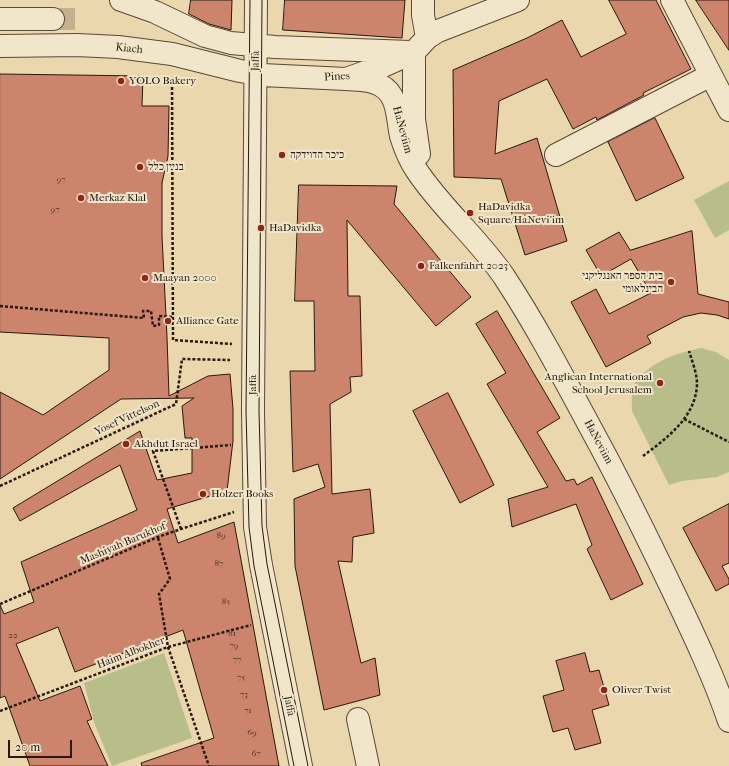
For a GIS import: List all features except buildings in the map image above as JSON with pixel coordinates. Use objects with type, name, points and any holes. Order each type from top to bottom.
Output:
[{"type":"street","points":[[121,0],[155,12],[188,29],[212,39],[235,44],[256,46],[421,45]]},
{"type":"street","name":"Jaffa","points":[[256,0],[255,526],[301,766]]},
{"type":"street","name":"HaNeviim","points":[[423,0],[415,134],[421,164],[428,186]]},
{"type":"street","name":"Pines","points":[[255,74],[275,77],[346,79],[383,66],[421,45],[438,31],[518,0]]},
{"type":"street","points":[[672,0],[729,110]]},
{"type":"street","points":[[0,19],[53,19]]},
{"type":"street","name":"Kiach","points":[[0,46],[77,45],[118,47],[172,54],[255,74]]},
{"type":"street","points":[[556,155],[711,75]]},
{"type":"street","name":"HaNeviim","points":[[346,79],[374,82],[389,92],[397,110],[406,151],[416,169],[449,212],[493,260],[529,316],[631,504],[695,637],[729,722]]},
{"type":"street","points":[[358,719],[368,766]]},
{"type":"path","points":[[172,54],[173,340],[237,344]]},
{"type":"path","points":[[0,306],[144,318],[143,311],[151,311],[153,326],[159,325],[159,316],[173,317]]},
{"type":"path","points":[[643,456],[671,434],[684,419],[692,404],[697,384],[695,370],[689,351]]},
{"type":"path","name":"Yosef Vittelson","points":[[0,486],[176,404],[182,359],[230,360]]},
{"type":"path","points":[[684,419],[729,442]]},
{"type":"path","points":[[181,529],[153,451],[254,443]]},
{"type":"path","name":"Mashiyah Barukhof","points":[[0,604],[158,537],[255,506]]},
{"type":"path","points":[[158,537],[170,579],[159,594],[168,647],[208,766]]},
{"type":"path","name":"Haim Albokher","points":[[0,711],[168,647],[272,620]]},
{"type":"green space","points":[[729,181],[729,230],[715,238],[694,200]]},
{"type":"green space","points":[[701,348],[716,352],[729,360],[729,472],[717,477],[682,481],[669,485],[632,411],[633,388],[639,377],[651,367],[665,359]]},
{"type":"green space","points":[[164,653],[192,738],[112,766],[95,725],[84,683]]},
{"type":"tunnel","points":[[53,19],[76,19]]},
{"type":"tram line","points":[[250,0],[246,411],[249,527],[254,566],[294,766]]},
{"type":"tram line","points":[[262,0],[259,411],[262,526],[267,564],[308,766]]},
{"type":"place","name":"YOLO Bakery","points":[[121,81]]},
{"type":"place","name":"כיכר הדוידקה","points":[[282,155]]},
{"type":"place","name":"בניין כלל","points":[[140,167]]},
{"type":"place","name":"Merkaz Klal","points":[[81,198]]},
{"type":"place","name":"HaDavidka Square/HaNevi'im","points":[[470,213]]},
{"type":"place","name":"HaDavidka","points":[[261,228]]},
{"type":"place","name":"Falkenfahrt 2023","points":[[421,266]]},
{"type":"place","name":"Maayan 2000","points":[[145,278]]},
{"type":"place","name":"בית הספר האנגליקני הבינלאומי","points":[[671,282]]},
{"type":"place","name":"Alliance Gate","points":[[168,321]]},
{"type":"place","name":"Anglican International School Jerusalem","points":[[660,383]]},
{"type":"place","name":"Akhdut Israel","points":[[126,444]]},
{"type":"place","name":"Holzer Books","points":[[203,494]]},
{"type":"place","name":"Oliver Twist","points":[[604,690]]}]
